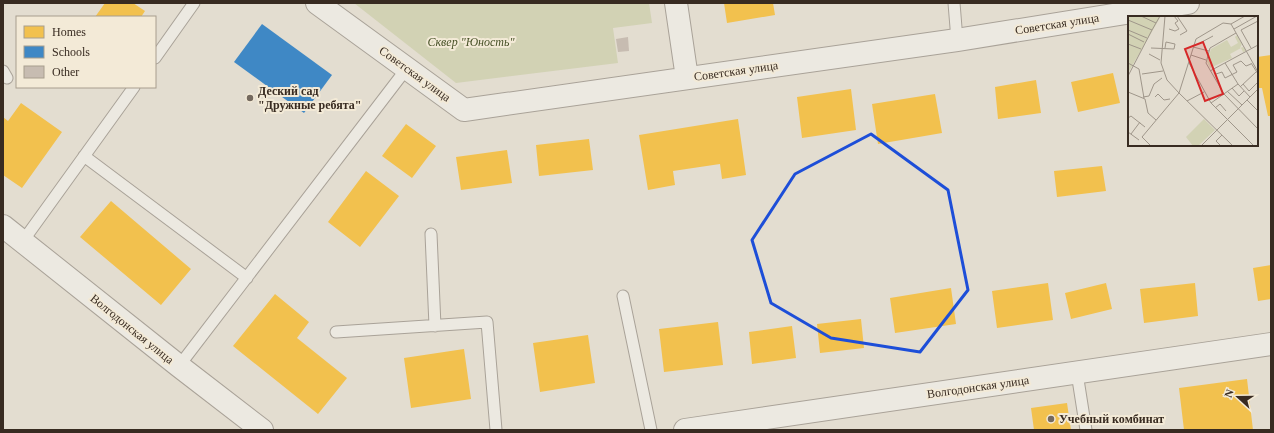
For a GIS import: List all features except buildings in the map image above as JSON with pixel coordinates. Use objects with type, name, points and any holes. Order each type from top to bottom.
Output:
[{"type":"street","name":"Советская улица","points":[[317,3],[464,110],[957,40],[1188,3]]},
{"type":"street","points":[[676,3],[687,78]]},
{"type":"street","name":"Волгодонская улица","points":[[3,226],[262,430]]},
{"type":"street","name":"Волгодонская улица","points":[[685,430],[1271,344]]},
{"type":"lane","points":[[156,57],[194,3]]},
{"type":"lane","points":[[954,3],[957,40]]},
{"type":"lane","points":[[179,366],[407,68]]},
{"type":"lane","points":[[23,241],[133,88]]},
{"type":"lane","points":[[84,156],[247,278]]},
{"type":"lane","points":[[431,234],[436,326]]},
{"type":"lane","points":[[623,296],[651,430]]},
{"type":"lane","points":[[336,332],[487,322],[496,430]]},
{"type":"lane","points":[[1077,373],[1086,430]]},
{"type":"highlighted area","points":[[871,134],[948,190],[968,290],[920,352],[831,338],[771,303],[752,240],[795,174]]},
{"type":"green space","name":"Сквер \"Юность\"","points":[[354,3],[649,3],[652,23],[613,28],[618,63],[456,83]]},
{"type":"place","name":"Деский сад \"Дружные ребята\"","points":[[250,98]]},
{"type":"place","name":"Учебный комбинат","points":[[1051,419]]}]
